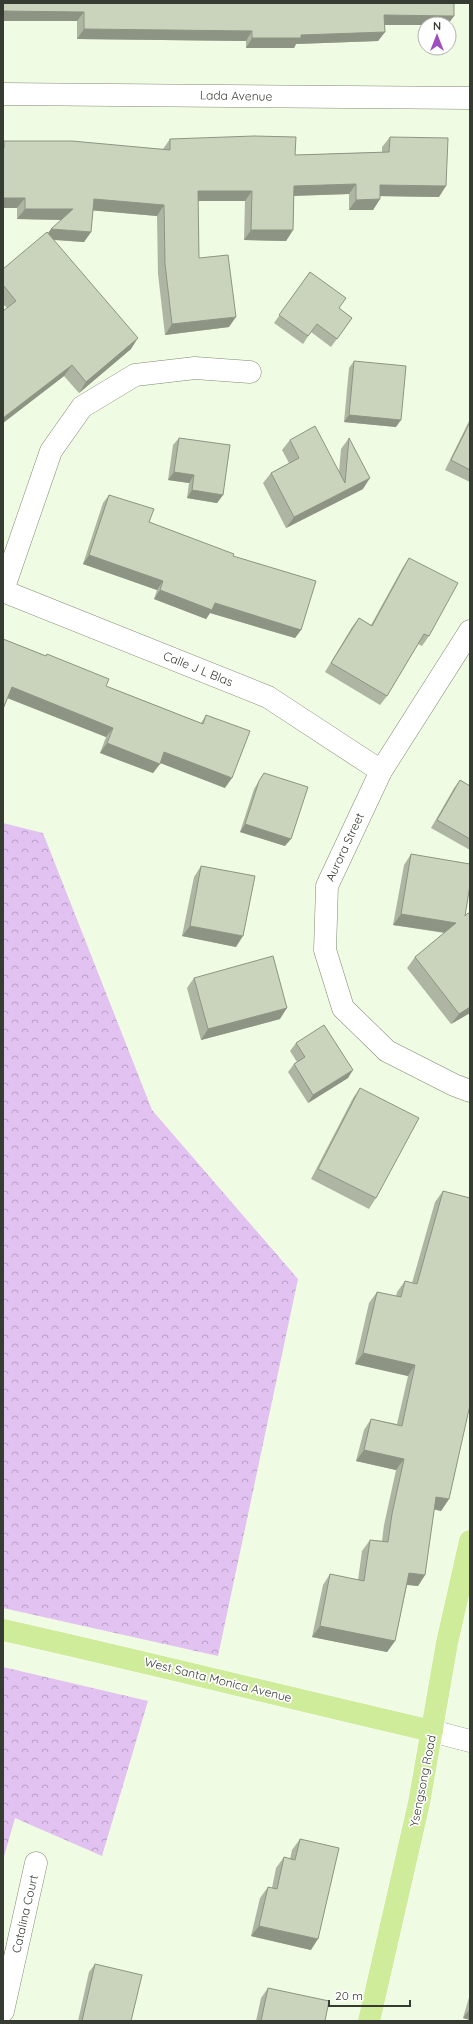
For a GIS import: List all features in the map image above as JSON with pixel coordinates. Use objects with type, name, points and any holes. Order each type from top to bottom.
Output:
[{"type":"main road","name":"Ysengsong Road","points":[[369,2021],[420,1803],[447,1643],[470,1541]]},
{"type":"main road","name":"West Santa Monica Avenue","points":[[3,1630],[132,1659],[264,1692],[432,1731]]},
{"type":"street","name":"Lada Avenue","points":[[3,94],[470,98]]},
{"type":"street","points":[[3,591],[51,451],[82,407],[135,375],[195,368],[250,372]]},
{"type":"street","name":"Calle J L Blas","points":[[3,591],[268,697],[381,771]]},
{"type":"street","name":"Aurora Street","points":[[470,631],[381,771],[326,886],[325,950],[343,1008],[387,1051],[454,1085],[470,1091]]},
{"type":"street","points":[[432,1731],[470,1741]]},
{"type":"street","name":"Catalina Court","points":[[3,2012],[36,1863]]},
{"type":"green space","points":[[3,823],[43,833],[152,1110],[298,1279],[218,1656],[3,1608]]},
{"type":"green space","points":[[3,1667],[148,1701],[102,1856],[15,1818],[3,1860]]},
{"type":"building","points":[[3,3],[454,3],[454,16],[384,15],[385,32],[301,35],[301,38],[252,38],[252,31],[84,29],[84,12],[3,11]]},
{"type":"building","points":[[254,136],[296,137],[295,155],[389,152],[390,137],[448,138],[446,186],[380,185],[380,199],[356,200],[356,184],[294,186],[293,230],[251,230],[252,191],[198,191],[199,258],[228,255],[236,317],[172,324],[165,264],[164,205],[94,199],[91,232],[51,229],[73,209],[25,209],[25,198],[3,198],[4,141],[72,141],[170,150],[170,139]]},
{"type":"building","points":[[47,232],[138,338],[86,382],[72,365],[3,418],[3,311],[16,301],[3,285],[3,269]]},
{"type":"building","points":[[310,272],[346,298],[339,308],[352,318],[337,339],[317,324],[308,336],[279,315]]},
{"type":"building","points":[[354,361],[406,366],[401,420],[349,415]]},
{"type":"building","points":[[470,422],[470,470],[451,460]]},
{"type":"building","points":[[315,426],[345,483],[349,438],[370,478],[294,517],[271,473],[299,458],[290,440]]},
{"type":"building","points":[[179,438],[230,445],[223,495],[192,490],[194,475],[174,472]]},
{"type":"building","points":[[109,495],[154,509],[149,522],[234,554],[233,556],[316,581],[301,630],[215,603],[212,610],[160,590],[163,581],[89,555]]},
{"type":"building","points":[[409,558],[458,583],[429,636],[424,634],[387,696],[331,663],[359,618],[372,626]]},
{"type":"building","points":[[3,639],[46,656],[47,654],[109,679],[106,686],[203,724],[206,715],[250,731],[232,778],[164,752],[160,764],[107,743],[113,728],[12,687],[3,709]]},
{"type":"building","points":[[264,773],[308,787],[291,839],[245,824],[259,781]]},
{"type":"building","points":[[460,780],[470,786],[470,839],[437,820]]},
{"type":"building","points":[[411,854],[470,864],[470,885],[465,916],[468,913],[470,914],[470,1007],[459,1014],[415,957],[456,923],[401,914]]},
{"type":"building","points":[[201,866],[255,876],[243,936],[190,926]]},
{"type":"building","points":[[273,956],[287,1008],[208,1029],[194,978]]},
{"type":"building","points":[[324,1025],[353,1070],[313,1095],[294,1064],[305,1057],[296,1043]]},
{"type":"building","points":[[360,1088],[419,1118],[376,1198],[318,1169]]},
{"type":"building","points":[[443,1191],[470,1198],[470,1405],[449,1499],[436,1497],[425,1575],[409,1573],[395,1641],[320,1626],[330,1574],[364,1581],[370,1540],[388,1542],[392,1514],[404,1459],[364,1450],[371,1419],[402,1426],[415,1365],[363,1353],[377,1292],[401,1297],[405,1281],[417,1284]]},
{"type":"building","points":[[300,1839],[339,1848],[318,1939],[259,1926],[268,1887],[277,1889],[284,1857],[295,1860]]},
{"type":"building","points":[[95,1964],[142,1975],[131,2021],[82,2021]]},
{"type":"building","points":[[268,1988],[329,2001],[325,2021],[261,2021]]}]
